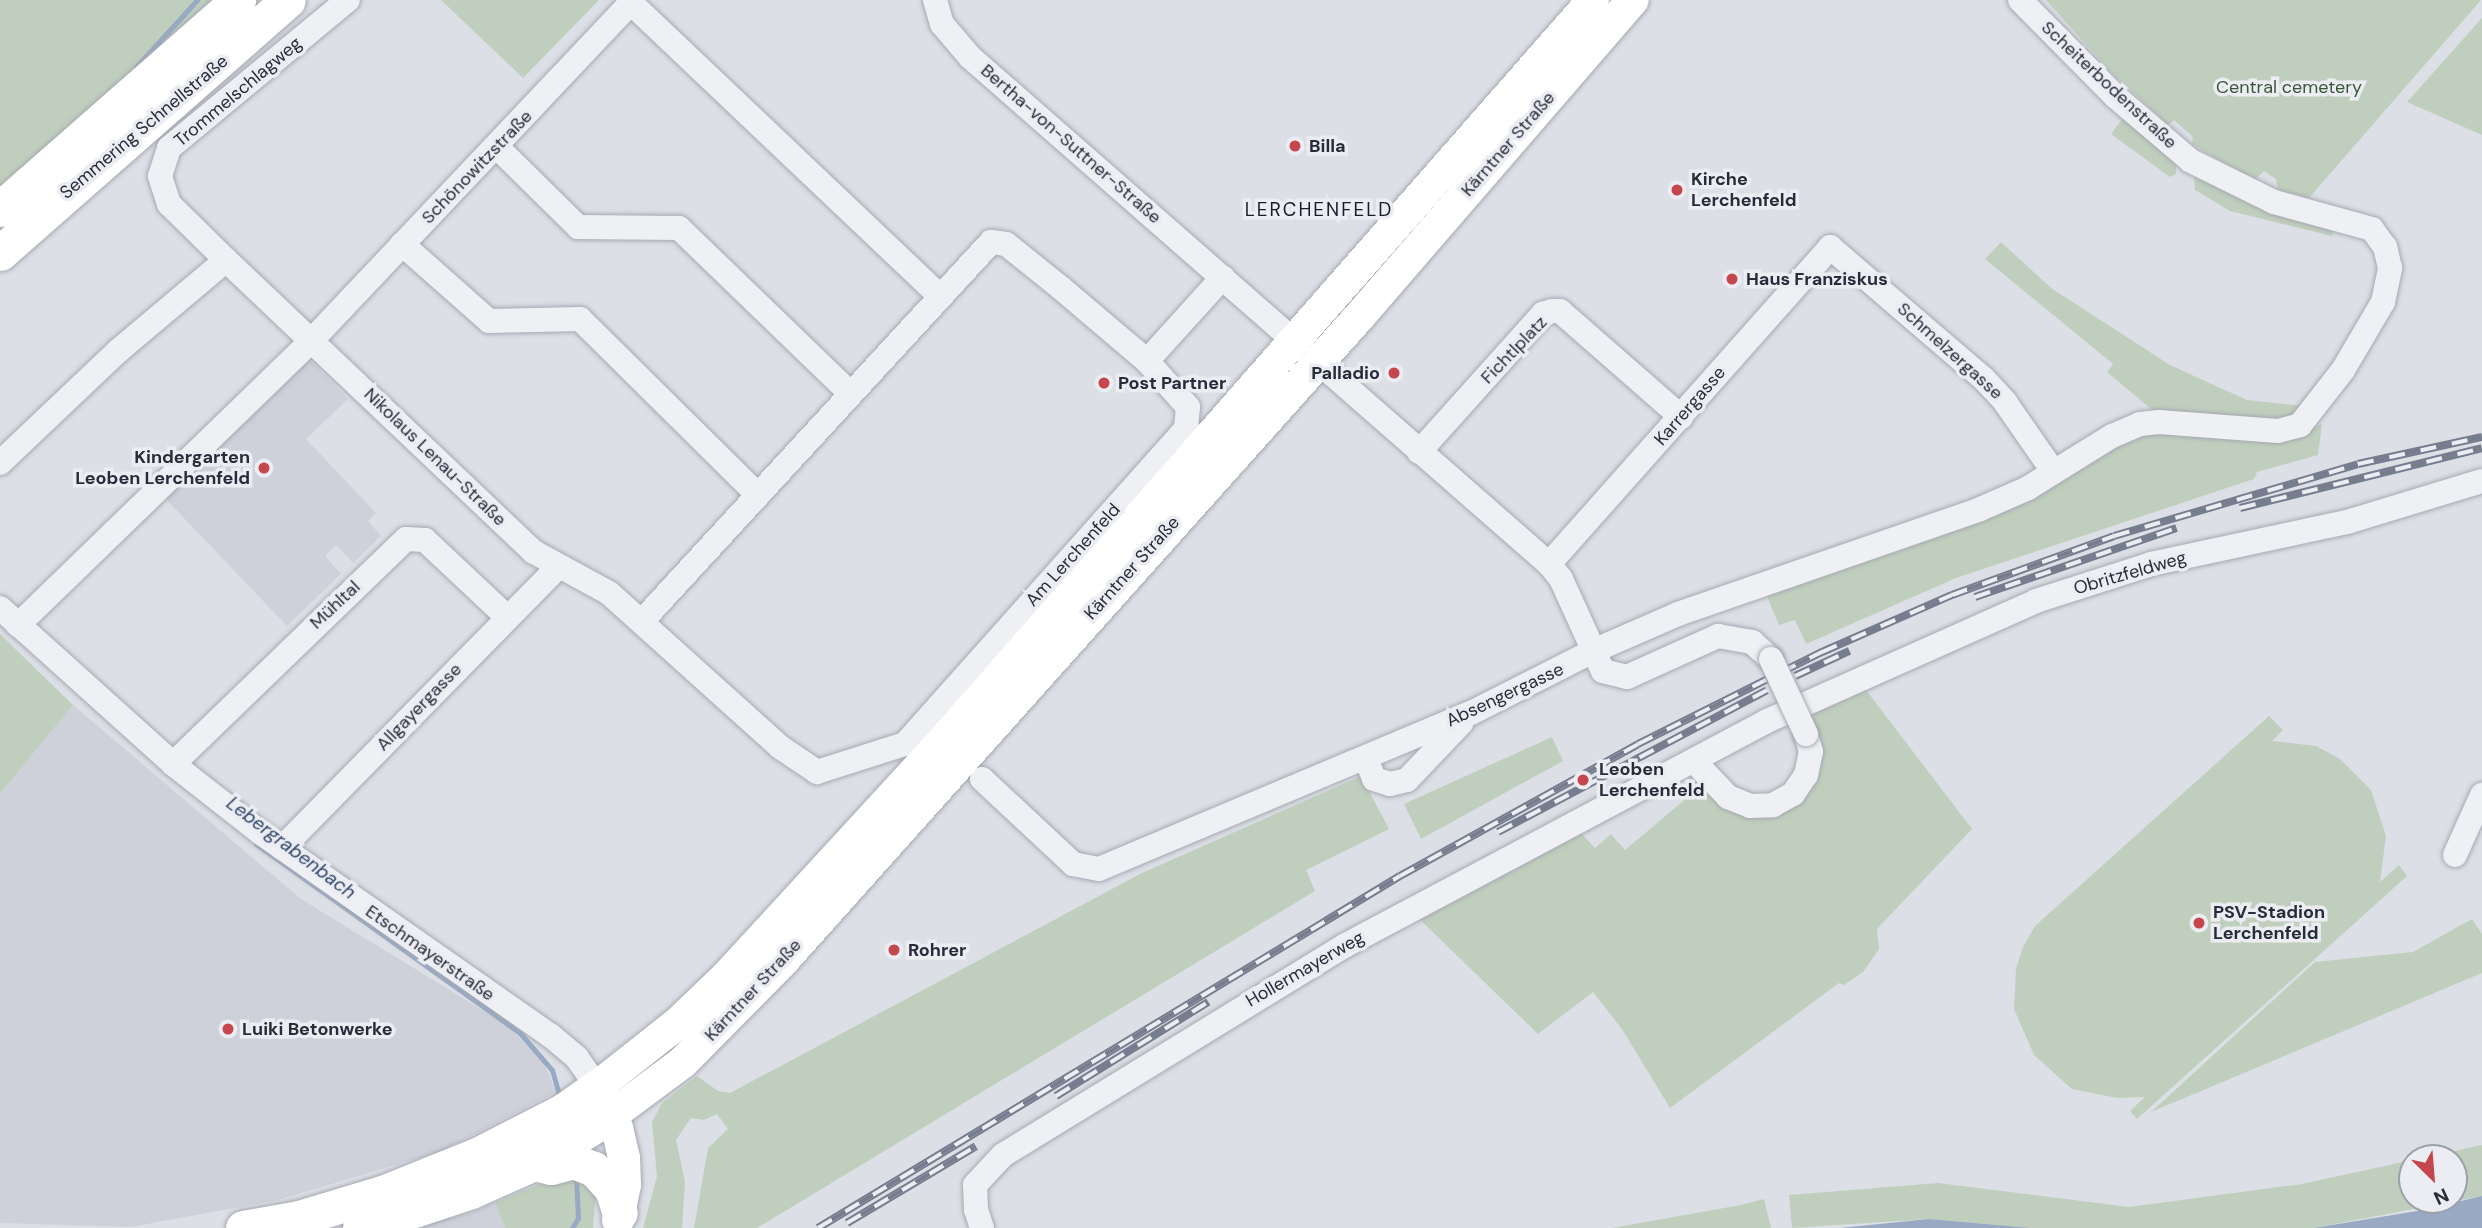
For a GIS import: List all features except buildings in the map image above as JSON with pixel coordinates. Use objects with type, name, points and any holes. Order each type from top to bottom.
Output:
[{"type":"highway","name":"Semmering Schnellstraße","points":[[0,209],[239,0]]},
{"type":"highway","name":"Semmering Schnellstraße","points":[[0,253],[288,0]]},
{"type":"highway","points":[[360,1228],[471,1192],[534,1163],[604,1101]]},
{"type":"highway","points":[[243,1228],[299,1217],[385,1192],[477,1155],[563,1111],[604,1101]]},
{"type":"highway","points":[[534,1163],[551,1167],[573,1161],[594,1169],[612,1189],[618,1220]]},
{"type":"main road","name":"Kärntner Straße","points":[[1305,354],[1593,0]]},
{"type":"main road","name":"Kärntner Straße","points":[[604,1101],[726,977],[1633,0]]},
{"type":"main road","points":[[604,1101],[624,1158],[618,1220]]},
{"type":"street","name":"Trommelschlagweg","points":[[226,260],[169,204],[160,176],[169,148],[348,0]]},
{"type":"street","name":"Bertha-von-Suttner-Straße","points":[[935,0],[942,24],[970,57],[1223,277]]},
{"type":"street","name":"Scheiterbodenstraße","points":[[2020,0],[2115,96],[2191,161],[2274,202],[2372,229],[2385,247],[2390,268],[2384,302],[2336,381],[2300,425],[2278,431],[2159,422],[2140,424],[2112,436],[2053,471]]},
{"type":"street","name":"Schönowitzstraße","points":[[18,625],[312,340],[497,148],[632,1],[939,295]]},
{"type":"street","points":[[497,148],[578,227],[679,228],[850,393]]},
{"type":"street","name":"Am Lerchenfeld","points":[[642,621],[939,295],[988,244],[1003,242],[1147,361],[1186,403],[1190,416],[1186,429],[905,744]]},
{"type":"street","points":[[402,244],[489,321],[580,319],[758,495]]},
{"type":"street","name":"Schmelzergasse","points":[[1830,247],[1983,378],[2006,402],[2053,471]]},
{"type":"street","name":"Karrergasse","points":[[1549,564],[1830,247]]},
{"type":"street","points":[[0,463],[118,351],[226,260]]},
{"type":"street","name":"Nikolaus Lenau-Straße","points":[[226,260],[524,543],[557,568],[609,593],[810,771],[831,769],[905,744]]},
{"type":"street","points":[[1147,361],[1223,277],[1305,354],[1549,564],[1561,579],[1591,652],[1603,671],[1627,677],[1718,636],[1752,642],[1771,659],[1806,734],[1811,752],[1807,775],[1793,794],[1773,805],[1738,803],[1694,761]]},
{"type":"street","name":"Fichtlplatz","points":[[1419,452],[1543,314],[1552,312],[1560,312],[1681,417]]},
{"type":"street","name":"Absengergasse","points":[[982,779],[1073,864],[1099,869],[1471,713],[1591,652],[1678,614],[1978,510],[2053,471]]},
{"type":"street","name":"Obritzfeldweg","points":[[1694,761],[1860,676],[2036,601],[2151,564],[2347,522],[2482,481]]},
{"type":"street","name":"Mühltal","points":[[173,764],[406,539],[425,540],[506,616]]},
{"type":"street","name":"Allgayergasse","points":[[282,848],[506,616],[557,568]]},
{"type":"street","name":"Etschmayerstraße","points":[[0,608],[173,764],[282,848],[550,1035],[577,1058],[604,1101]]},
{"type":"street","points":[[1366,758],[1374,779],[1390,784],[1407,780],[1471,713]]},
{"type":"street","name":"Hollermayerweg","points":[[982,1228],[976,1210],[975,1185],[1003,1155],[1344,946],[1627,792],[1694,761]]},
{"type":"street","points":[[2455,855],[2482,795]]},
{"type":"shaded area","name":"Kindergarten Leoben Lerchenfeld","points":[[309,359],[348,399],[306,439],[376,513],[368,521],[381,536],[353,563],[336,545],[325,556],[341,574],[287,626],[164,497]]},
{"type":"shaded area","points":[[73,705],[301,899],[505,1024],[543,1060],[556,1092],[442,1151],[278,1200],[131,1227],[0,1223],[0,794]]},
{"type":"shaded area","points":[[495,1203],[505,1228],[408,1228],[471,1213]]},
{"type":"green space","points":[[0,0],[226,0],[0,197]]},
{"type":"green space","points":[[441,0],[599,0],[523,78]]},
{"type":"green space","name":"Central cemetery","points":[[2046,0],[2481,0],[2309,198],[2278,190],[2276,179],[2264,171],[2254,181],[2192,144],[2193,137],[2174,120],[2168,125],[2107,68]]},
{"type":"green space","points":[[2482,18],[2482,135],[2407,102]]},
{"type":"green space","points":[[2124,117],[2176,163],[2176,174],[2170,177],[2111,134]]},
{"type":"green space","points":[[2194,177],[2273,212],[2334,228],[2332,236],[2230,211],[2195,190]]},
{"type":"green space","points":[[2001,242],[2051,288],[2170,365],[2247,400],[2303,406],[2293,423],[2156,413],[2107,372],[2113,364],[1985,259]]},
{"type":"green space","points":[[2322,424],[2318,455],[2257,472],[2254,479],[1956,578],[1806,644],[1795,620],[1779,625],[1766,594],[2136,431],[2283,436]]},
{"type":"green space","points":[[0,634],[73,705],[0,794]]},
{"type":"green space","points":[[1863,686],[1972,829],[1877,929],[1879,949],[1863,972],[1844,985],[1839,983],[1670,1108],[1622,1029],[1593,992],[1538,1034],[1413,913],[1577,829],[1595,848],[1611,834],[1625,850],[1694,792],[1693,781],[1794,805],[1810,714]]},
{"type":"green space","points":[[2269,716],[2283,730],[2272,741],[2316,746],[2340,759],[2371,790],[2386,836],[2380,882],[2399,865],[2407,876],[2137,1119],[2130,1111],[2145,1097],[2117,1098],[2072,1089],[2034,1055],[2014,1009],[2016,969],[2023,947],[2035,926]]},
{"type":"green space","points":[[1552,737],[1563,761],[1421,839],[1404,804]]},
{"type":"green space","points":[[1361,776],[1389,829],[1306,870],[1315,891],[757,1228],[694,1228],[708,1148],[728,1129],[717,1114],[704,1120],[691,1118],[676,1140],[685,1182],[682,1228],[643,1228],[657,1176],[652,1122],[662,1103],[697,1076],[718,1091],[730,1093],[1142,873]]},
{"type":"green space","points":[[2472,919],[2482,934],[2482,973],[2151,1112],[2315,962],[2413,952]]},
{"type":"green space","points":[[2482,1145],[2482,1196],[2468,1199],[2468,1148]]},
{"type":"green space","points":[[2398,1163],[2398,1212],[2314,1228],[2031,1228],[1929,1219],[1792,1228],[1789,1195],[1938,1183],[2129,1207],[2302,1184]]},
{"type":"green space","points":[[566,1173],[596,1190],[593,1228],[505,1228],[495,1203]]},
{"type":"green space","points":[[1764,1199],[1771,1228],[1612,1228],[1741,1205]]},
{"type":"water","points":[[2482,1196],[2482,1228],[2314,1228],[2399,1214],[2468,1214],[2468,1199]]},
{"type":"water","points":[[1929,1219],[2031,1228],[1840,1228]]},
{"type":"waterway","points":[[136,67],[197,0]]},
{"type":"waterway","name":"Lebergrabenbach","points":[[256,844],[520,1033],[552,1070],[559,1095]]},
{"type":"waterway","name":"Lebergrabenbach","points":[[572,1228],[578,1218],[576,1175]]},
{"type":"railway","points":[[818,1228],[1400,876],[1638,744],[1822,652],[1952,595],[2114,536],[2358,464],[2482,437]]},
{"type":"railway","points":[[2240,508],[2482,448]]},
{"type":"railway","points":[[1975,597],[2176,528]]},
{"type":"railway","points":[[1795,676],[1849,651]]},
{"type":"railway","points":[[1498,832],[1767,690]]},
{"type":"railway","points":[[1056,1096],[1208,1002]]},
{"type":"railway","points":[[847,1223],[976,1146]]},
{"type":"place","name":"Billa","points":[[1295,146]]},
{"type":"place","name":"Kirche Lerchenfeld","points":[[1677,190]]},
{"type":"place","name":"Haus Franziskus","points":[[1732,279]]},
{"type":"place","name":"Palladio","points":[[1394,373]]},
{"type":"place","name":"Post Partner","points":[[1104,383]]},
{"type":"place","name":"Kindergarten Leoben Lerchenfeld","points":[[264,468]]},
{"type":"place","name":"Leoben Lerchenfeld","points":[[1583,780]]},
{"type":"place","name":"PSV-Stadion Lerchenfeld","points":[[2199,923]]},
{"type":"place","name":"Rohrer","points":[[894,950]]},
{"type":"place","name":"Luiki Betonwerke","points":[[228,1029]]},
{"type":"district","name":"LERCHENFELD","points":[[1319,210]]}]
